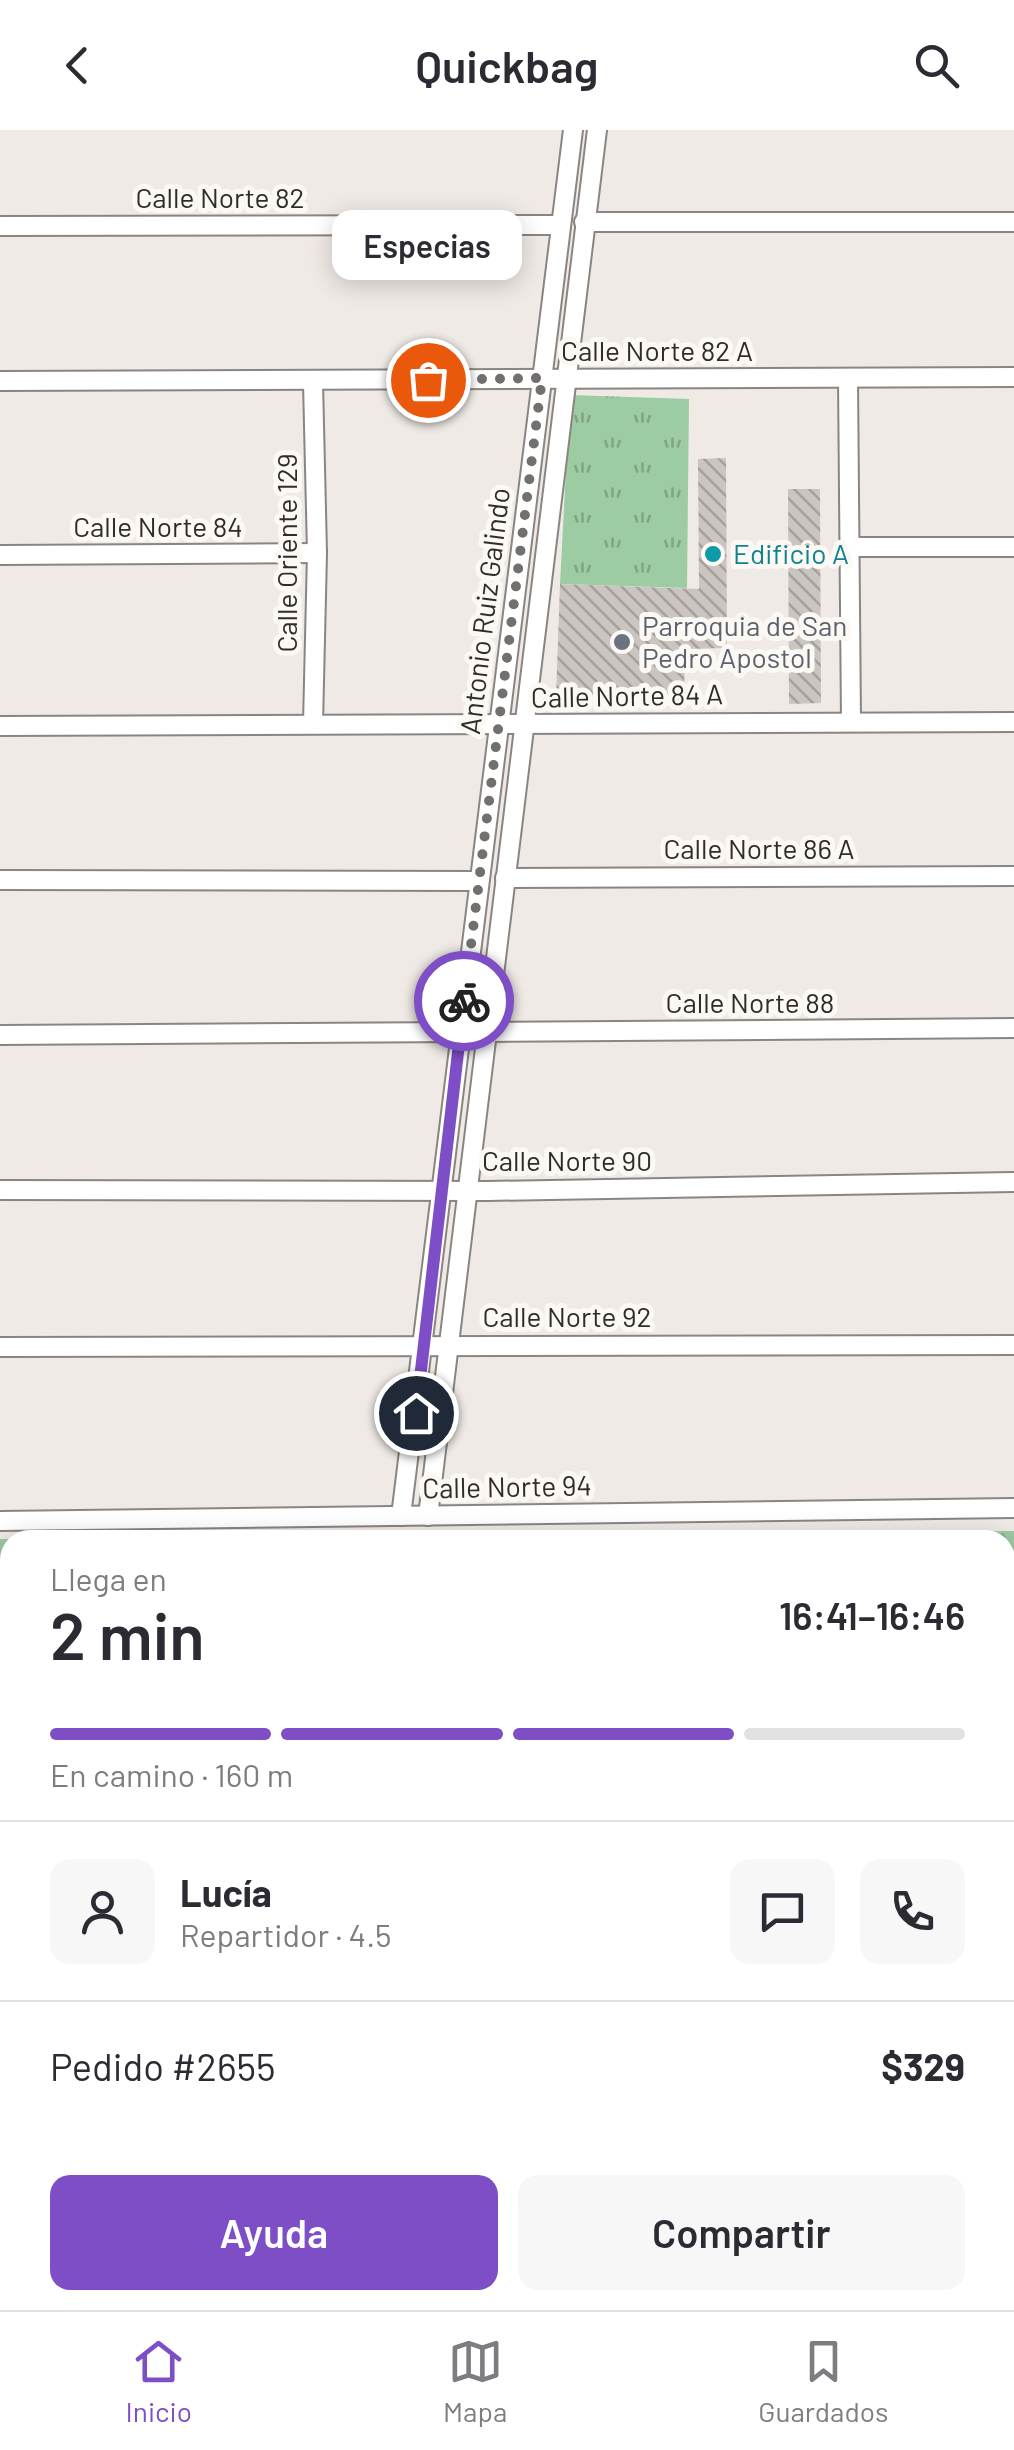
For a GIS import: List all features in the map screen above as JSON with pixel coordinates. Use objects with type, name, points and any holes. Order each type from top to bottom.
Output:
[{"type":"street","name":"Antonio Ruiz Galindo","points":[[402,1516],[446,1189],[478,881],[573,130]]},
{"type":"street","name":"Antonio Ruiz Galindo","points":[[428,1516],[597,130]]},
{"type":"street","points":[[584,222],[1014,222]]},
{"type":"street","name":"Calle Norte 82","points":[[0,226],[561,225]]},
{"type":"street","name":"Calle Norte 82 A","points":[[0,381],[1014,377]]},
{"type":"street","points":[[848,379],[850,721]]},
{"type":"street","name":"Calle Oriente 129","points":[[313,382],[317,553],[313,724]]},
{"type":"street","points":[[847,548],[1014,547]]},
{"type":"street","name":"Calle Norte 84","points":[[0,555],[317,553]]},
{"type":"street","name":"Calle Norte 84 A","points":[[0,726],[1014,722]]},
{"type":"street","name":"Calle Norte 86 A","points":[[505,878],[1014,876]]},
{"type":"street","points":[[0,880],[478,881]]},
{"type":"street","name":"Calle Norte 88","points":[[486,1032],[1014,1028]]},
{"type":"street","points":[[0,1035],[461,1032]]},
{"type":"street","name":"Calle Norte 90","points":[[0,1190],[1014,1182]]},
{"type":"street","name":"Calle Norte 92","points":[[0,1347],[1014,1346]]},
{"type":"street","name":"Calle Norte 94","points":[[0,1521],[1014,1508]]},
{"type":"lane","points":[[0,2182],[0,2269]]},
{"type":"green space","points":[[570,395],[689,399],[687,588],[560,584]]},
{"type":"building","name":"Parroquia de San Pedro Apostol","points":[[726,458],[727,648],[685,649],[684,700],[556,696],[560,584],[699,589],[698,459]]},
{"type":"building","points":[[788,489],[820,489],[821,703],[789,704]]},
{"type":"way so far","points":[[428,380],[542,378],[464,1001]]},
{"type":"place","name":"Especias","points":[[428,380]]},
{"type":"place","name":"Edificio A","points":[[713,554]]},
{"type":"place","name":"Parroquia de San Pedro Apostol","points":[[622,642]]},
{"type":"route","points":[[416,1413],[446,1189],[464,1001]]}]
